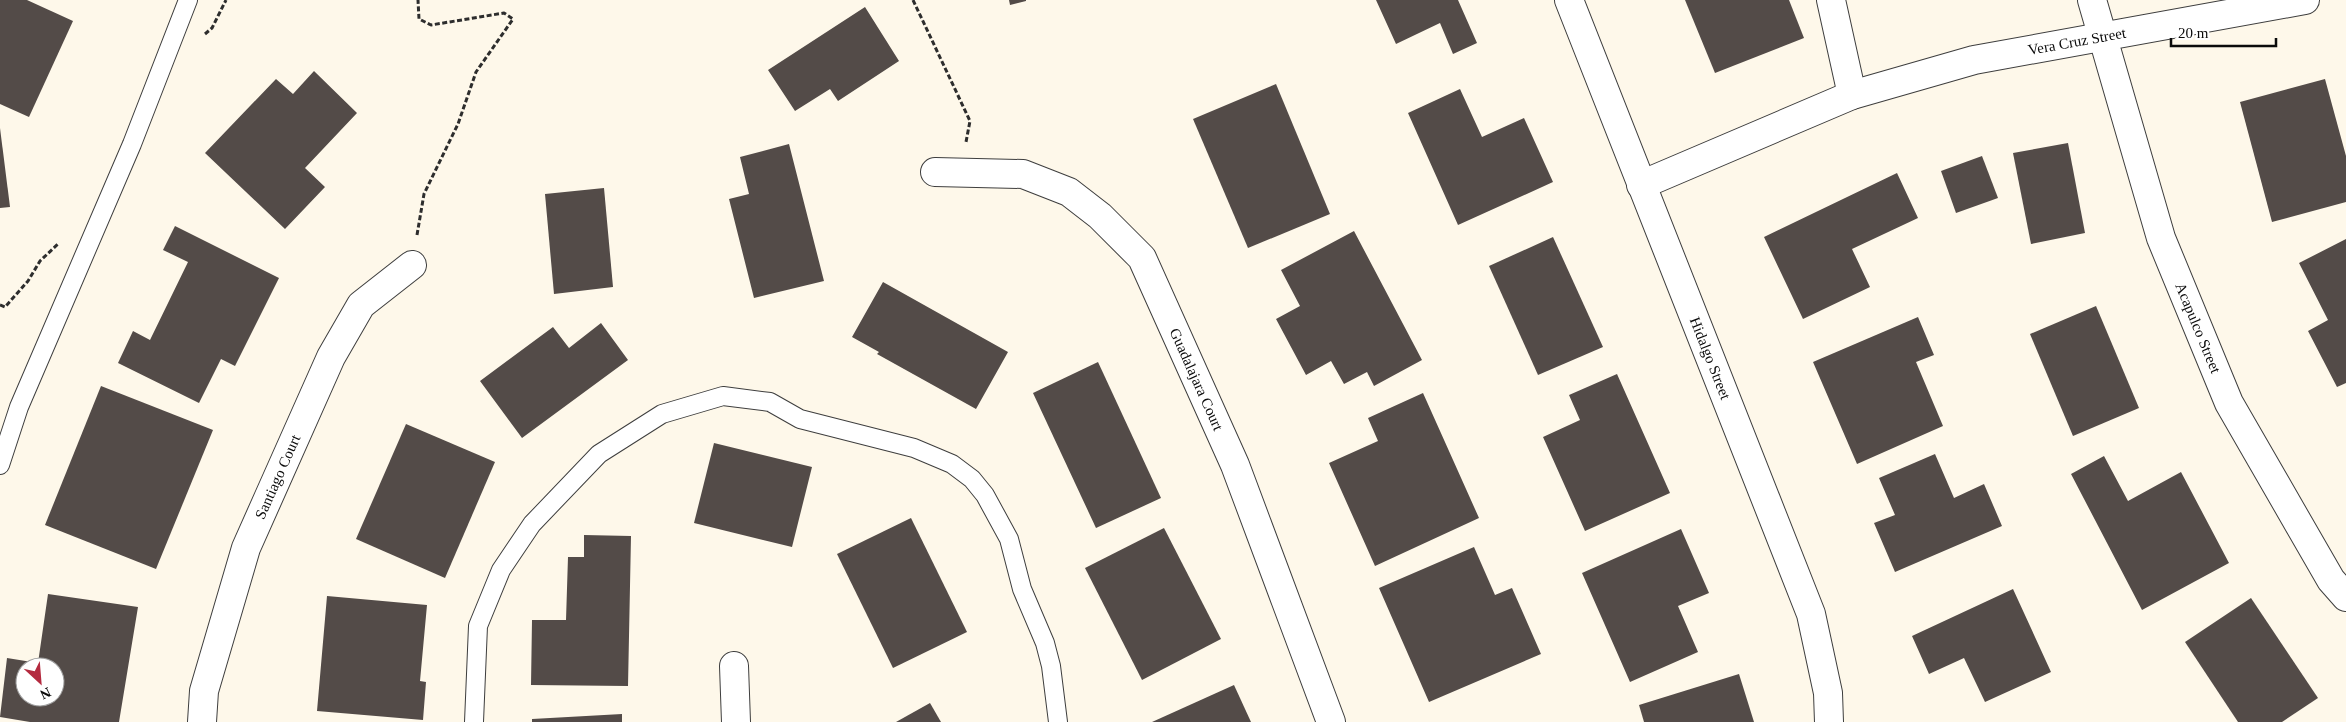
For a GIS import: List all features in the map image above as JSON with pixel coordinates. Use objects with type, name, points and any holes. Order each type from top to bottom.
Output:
[{"type":"street","name":"Hidalgo Street","points":[[1569,0],[1811,614],[1828,694],[1829,722]]},
{"type":"street","points":[[1831,0],[1852,95]]},
{"type":"street","name":"Acapulco Street","points":[[2092,0],[2161,238],[2229,404],[2331,580],[2346,597]]},
{"type":"street","name":"Vera Cruz Street","points":[[1641,185],[1852,95],[1974,60],[2305,0]]},
{"type":"street","name":"Guadalajara Court","points":[[948,173],[1023,174],[1069,192],[1100,216],[1142,258],[1235,466],[1331,722]]},
{"type":"street","name":"Santiago Court","points":[[202,722],[204,691],[246,548],[331,357],[361,305],[412,265]]},
{"type":"street","points":[[734,666],[736,722]]},
{"type":"lane","points":[[0,465],[19,407],[132,144],[188,0]]},
{"type":"lane","points":[[474,722],[478,626],[501,570],[532,524],[599,454],[662,414],[723,396],[770,402],[800,419],[914,448],[952,464],[972,479],[985,495],[1009,539],[1022,589],[1045,643],[1051,666],[1058,722]]},
{"type":"path","points":[[412,265],[424,194],[458,124],[476,72],[513,19],[504,13],[430,25],[419,19],[418,0]]},
{"type":"path","points":[[913,0],[970,121],[948,173]]},
{"type":"path","points":[[0,305],[5,307],[28,281],[40,261],[58,243],[74,240],[91,241]]},
{"type":"building","points":[[0,0],[27,0],[73,21],[29,117],[0,104]]},
{"type":"building","points":[[1009,0],[1026,0],[1026,1],[1010,5]]},
{"type":"building","points":[[1376,0],[1458,0],[1477,43],[1453,54],[1440,23],[1396,44]]},
{"type":"building","points":[[1685,0],[1789,0],[1804,38],[1715,73]]},
{"type":"building","points":[[865,7],[899,61],[838,101],[830,89],[795,111],[768,70]]},
{"type":"building","points":[[314,71],[357,113],[305,168],[325,187],[285,229],[205,153],[276,79],[293,94]]},
{"type":"building","points":[[2325,79],[2346,156],[2346,202],[2272,222],[2240,102]]},
{"type":"building","points":[[1276,84],[1330,214],[1248,248],[1193,119]]},
{"type":"building","points":[[1460,89],[1482,137],[1524,118],[1553,182],[1458,225],[1408,113]]},
{"type":"building","points":[[0,128],[10,207],[0,208]]},
{"type":"building","points":[[2068,143],[2085,233],[2031,244],[2013,153]]},
{"type":"building","points":[[789,144],[824,281],[754,298],[729,199],[749,194],[740,157]]},
{"type":"building","points":[[1982,156],[1998,198],[1956,213],[1941,171]]},
{"type":"building","points":[[1897,173],[1918,218],[1852,249],[1870,287],[1803,319],[1764,237]]},
{"type":"building","points":[[604,188],[613,287],[554,294],[545,194]]},
{"type":"building","points":[[175,226],[279,278],[235,366],[221,359],[199,403],[118,363],[133,331],[150,340],[188,262],[163,250]]},
{"type":"building","points":[[1354,231],[1422,360],[1374,386],[1367,372],[1344,384],[1331,361],[1306,375],[1276,319],[1300,306],[1281,270]]},
{"type":"building","points":[[1553,237],[1603,347],[1538,375],[1489,266]]},
{"type":"building","points":[[2346,239],[2346,383],[2337,387],[2308,331],[2328,320],[2299,263]]},
{"type":"building","points":[[883,282],[1008,352],[976,409],[877,354],[879,352],[852,337]]},
{"type":"building","points":[[2096,306],[2139,408],[2073,436],[2030,334]]},
{"type":"building","points":[[1918,317],[1934,355],[1916,362],[1943,426],[1857,464],[1813,362]]},
{"type":"building","points":[[601,323],[628,360],[522,438],[480,381],[553,327],[569,348]]},
{"type":"building","points":[[1098,362],[1161,498],[1096,528],[1033,393]]},
{"type":"building","points":[[1617,374],[1670,493],[1585,531],[1543,437],[1580,420],[1569,395]]},
{"type":"building","points":[[101,386],[213,430],[156,569],[45,525]]},
{"type":"building","points":[[1423,393],[1479,518],[1375,566],[1329,463],[1378,441],[1368,418]]},
{"type":"building","points":[[406,424],[495,462],[445,578],[356,539]]},
{"type":"building","points":[[714,443],[812,467],[792,547],[694,523]]},
{"type":"building","points":[[1935,454],[1954,498],[1984,484],[2002,526],[1895,572],[1874,523],[1895,515],[1879,478]]},
{"type":"building","points":[[2104,456],[2128,501],[2181,472],[2229,563],[2142,610],[2071,474]]},
{"type":"building","points":[[911,518],[967,632],[893,668],[837,554]]},
{"type":"building","points":[[1164,528],[1221,639],[1142,680],[1085,568]]},
{"type":"building","points":[[1681,529],[1709,593],[1678,606],[1698,652],[1630,682],[1582,573]]},
{"type":"building","points":[[584,535],[631,536],[628,686],[531,685],[532,620],[566,620],[568,557],[584,557]]},
{"type":"building","points":[[1474,547],[1495,595],[1512,588],[1541,654],[1429,702],[1379,588]]},
{"type":"building","points":[[2013,589],[2051,672],[1985,702],[1964,658],[1929,674],[1912,636]]},
{"type":"building","points":[[48,594],[138,607],[119,722],[30,722],[0,717],[7,658],[15,659],[15,707],[65,707],[65,657],[39,657]]},
{"type":"building","points":[[327,596],[427,605],[420,681],[426,682],[423,720],[317,711]]},
{"type":"building","points":[[2251,598],[2318,698],[2282,722],[2238,722],[2185,642]]},
{"type":"building","points":[[1739,674],[1754,722],[1644,722],[1639,705]]},
{"type":"building","points":[[1234,685],[1251,722],[1152,722]]},
{"type":"building","points":[[930,703],[941,722],[896,722]]},
{"type":"building","points":[[622,714],[622,722],[532,722],[532,719]]}]
